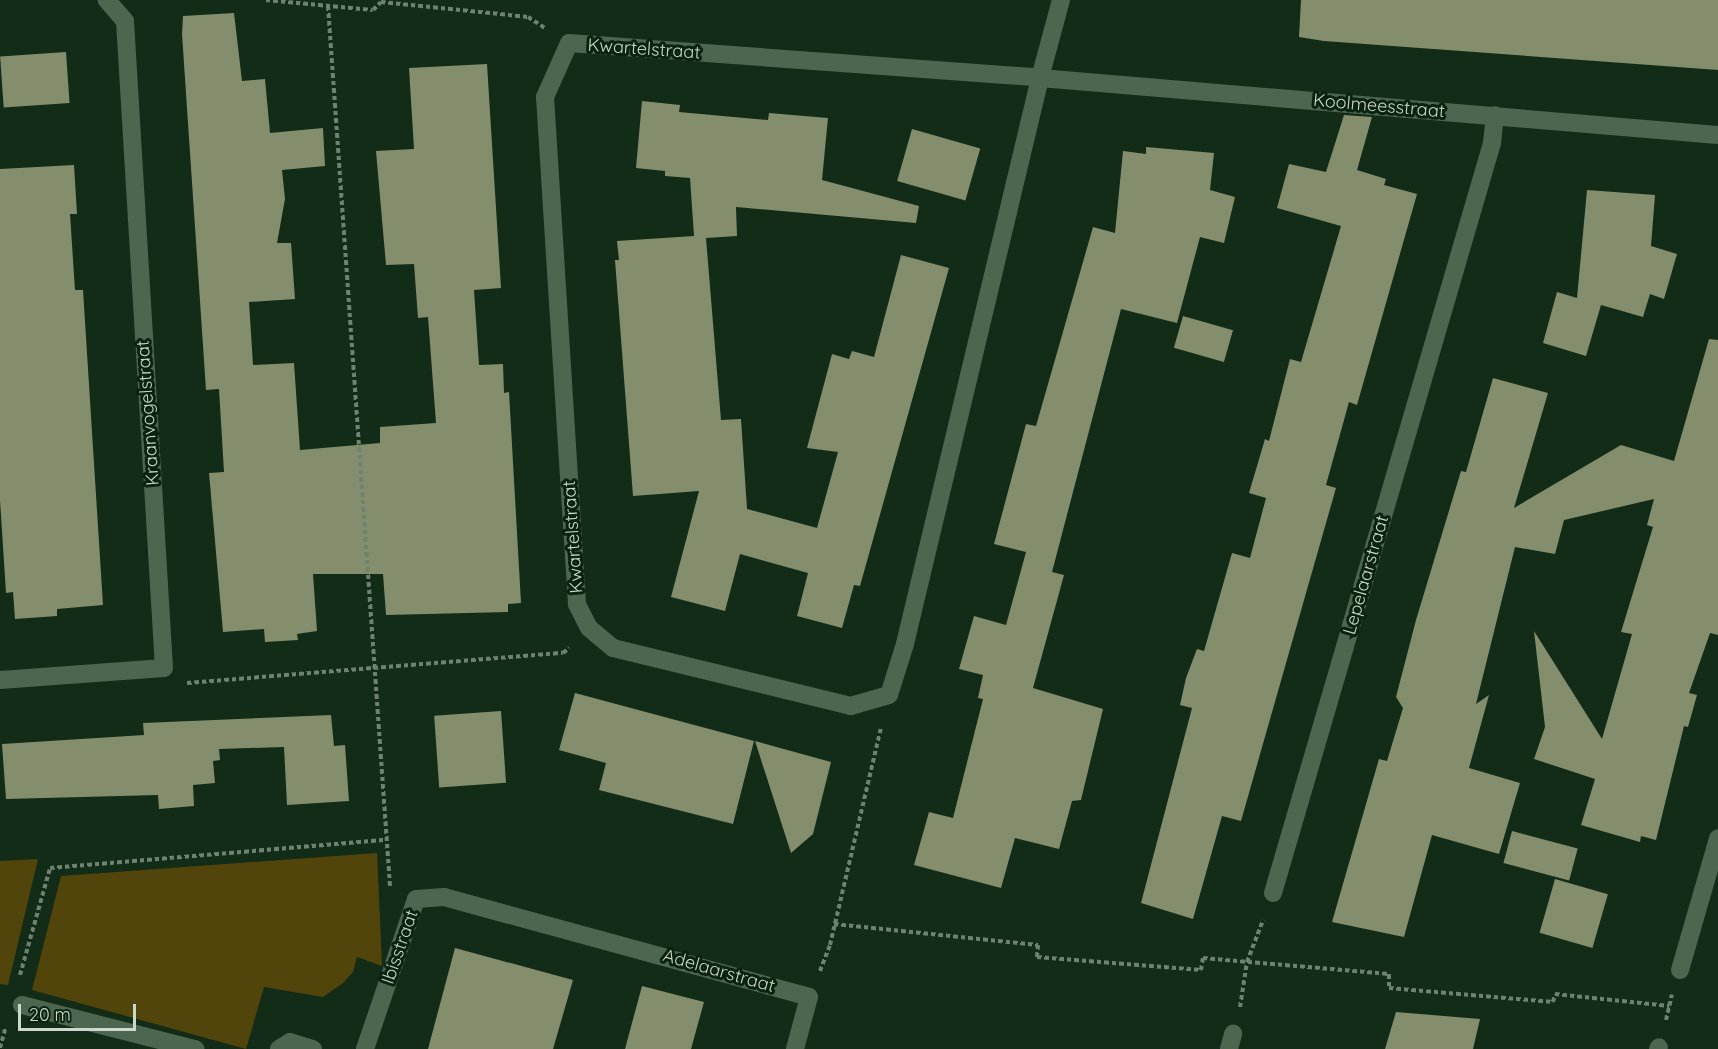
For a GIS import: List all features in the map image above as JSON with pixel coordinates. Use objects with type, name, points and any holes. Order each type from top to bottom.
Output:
[{"type":"street","name":"Kraanvogelstraat","points":[[106,0],[125,21],[164,668]]},
{"type":"street","points":[[889,695],[905,644],[1040,78],[1061,0]]},
{"type":"street","name":"Kwartelstraat","points":[[889,695],[851,706],[613,648],[589,628],[578,604],[545,97],[569,43],[1040,78]]},
{"type":"street","name":"Koolmeesstraat","points":[[1040,78],[1718,135]]},
{"type":"street","name":"Lepelaarstraat","points":[[1273,893],[1492,143],[1495,115]]},
{"type":"street","points":[[0,680],[164,668]]},
{"type":"street","points":[[1680,970],[1718,838]]},
{"type":"street","name":"Ibisstraat","points":[[365,1049],[416,899],[444,897],[577,930]]},
{"type":"street","name":"Adelaarstraat","points":[[577,930],[809,997]]},
{"type":"street","points":[[795,1049],[809,997]]},
{"type":"street","points":[[22,1005],[195,1049]]},
{"type":"street","points":[[279,1049],[290,1042],[313,1049]]},
{"type":"path","points":[[266,0],[373,10],[381,1],[528,17],[569,43]]},
{"type":"path","points":[[328,6],[390,887],[416,899]]},
{"type":"path","points":[[164,668],[189,684],[374,671],[563,654],[589,628]]},
{"type":"path","points":[[809,997],[830,945],[889,695]]},
{"type":"path","points":[[19,979],[50,868],[386,840]]},
{"type":"path","points":[[1231,1042],[1248,962],[1273,893]]},
{"type":"path","points":[[834,924],[1038,945],[1037,957],[1201,970],[1203,958],[1389,974],[1389,988],[1553,1002],[1555,994],[1669,1006]]},
{"type":"path","points":[[1659,1048],[1680,970]]},
{"type":"path","points":[[0,1048],[8,1020]]},
{"type":"shaded area","points":[[377,853],[382,966],[357,957],[353,972],[343,983],[323,997],[264,987],[246,1049],[32,990],[61,876]]},
{"type":"shaded area","points":[[38,859],[8,985],[0,984],[0,861]]},
{"type":"building","points":[[1301,0],[1718,0],[1718,70],[1324,41],[1299,37]]},
{"type":"building","points":[[234,13],[242,81],[265,79],[270,133],[323,128],[325,166],[282,170],[285,199],[277,243],[291,243],[295,299],[249,302],[253,365],[294,363],[300,450],[380,443],[380,427],[436,423],[428,317],[418,318],[414,264],[386,265],[376,151],[414,149],[409,68],[487,64],[501,288],[474,290],[479,365],[503,364],[504,393],[509,392],[521,603],[508,604],[508,612],[386,615],[383,574],[313,574],[317,631],[297,634],[298,640],[265,642],[264,629],[223,632],[209,473],[224,472],[219,389],[206,390],[182,34],[183,16]]},
{"type":"building","points":[[66,52],[70,103],[4,107],[0,57]]},
{"type":"building","points":[[642,101],[680,105],[679,112],[768,120],[769,113],[828,118],[822,180],[919,206],[916,223],[736,207],[737,236],[706,238],[721,420],[741,419],[747,509],[817,528],[838,452],[807,448],[832,354],[849,359],[852,351],[874,357],[901,255],[949,268],[860,586],[854,585],[842,628],[797,616],[808,573],[740,554],[725,611],[671,597],[699,491],[633,496],[615,260],[619,260],[617,241],[694,236],[690,178],[665,176],[665,171],[636,168]]},
{"type":"building","points":[[1344,115],[1372,117],[1357,170],[1386,179],[1384,185],[1417,194],[1357,405],[1349,402],[1326,485],[1336,488],[1241,821],[1222,816],[1193,919],[1141,903],[1192,708],[1180,705],[1186,678],[1197,649],[1204,651],[1232,553],[1250,558],[1266,498],[1249,493],[1265,439],[1269,441],[1290,359],[1301,362],[1341,226],[1277,208],[1289,164],[1326,172]]},
{"type":"building","points":[[912,129],[980,149],[965,200],[897,181]]},
{"type":"building","points":[[1146,147],[1214,153],[1210,190],[1235,197],[1224,243],[1200,237],[1177,323],[1121,309],[1052,572],[1064,575],[1033,688],[1103,709],[1081,800],[1072,801],[1059,849],[1015,838],[1001,888],[914,865],[929,812],[953,818],[983,699],[978,698],[983,675],[959,669],[974,616],[1006,625],[1026,552],[994,544],[1026,424],[1036,426],[1093,227],[1115,233],[1123,151],[1146,154]]},
{"type":"building","points":[[74,165],[77,214],[70,214],[75,290],[83,290],[103,605],[57,609],[57,616],[15,619],[13,592],[6,593],[0,500],[0,169]]},
{"type":"building","points":[[1587,190],[1655,195],[1651,246],[1677,254],[1664,299],[1650,294],[1643,317],[1601,305],[1586,356],[1543,343],[1557,292],[1577,298]]},
{"type":"building","points":[[1183,316],[1233,330],[1224,362],[1174,348]]},
{"type":"building","points":[[1709,339],[1718,340],[1718,635],[1710,633],[1689,693],[1697,695],[1688,727],[1684,726],[1656,840],[1641,836],[1640,842],[1581,825],[1595,779],[1534,759],[1545,727],[1534,631],[1602,739],[1632,634],[1621,632],[1653,527],[1647,525],[1654,499],[1564,520],[1555,554],[1515,547],[1476,704],[1489,695],[1469,768],[1520,783],[1499,854],[1432,835],[1404,937],[1332,922],[1379,759],[1387,761],[1403,708],[1396,697],[1416,620],[1461,471],[1466,472],[1493,378],[1548,393],[1514,508],[1621,445],[1674,461]]},
{"type":"building","points":[[575,693],[754,741],[733,824],[599,790],[606,763],[559,750]]},
{"type":"building","points":[[501,711],[506,783],[439,787],[434,716]]},
{"type":"building","points":[[331,715],[334,746],[345,745],[349,801],[287,805],[284,747],[219,749],[220,760],[213,761],[215,783],[193,785],[194,806],[159,809],[158,795],[6,799],[2,744],[144,735],[143,723]]},
{"type":"building","points":[[755,741],[831,762],[813,834],[791,853]]},
{"type":"building","points":[[1512,831],[1578,849],[1569,880],[1503,863]]},
{"type":"building","points":[[1555,879],[1608,894],[1592,948],[1540,933]]},
{"type":"building","points":[[455,948],[573,980],[553,1049],[428,1049]]},
{"type":"building","points":[[642,986],[704,1002],[691,1049],[625,1049]]},
{"type":"building","points":[[1396,1012],[1480,1019],[1473,1049],[1385,1049]]}]
